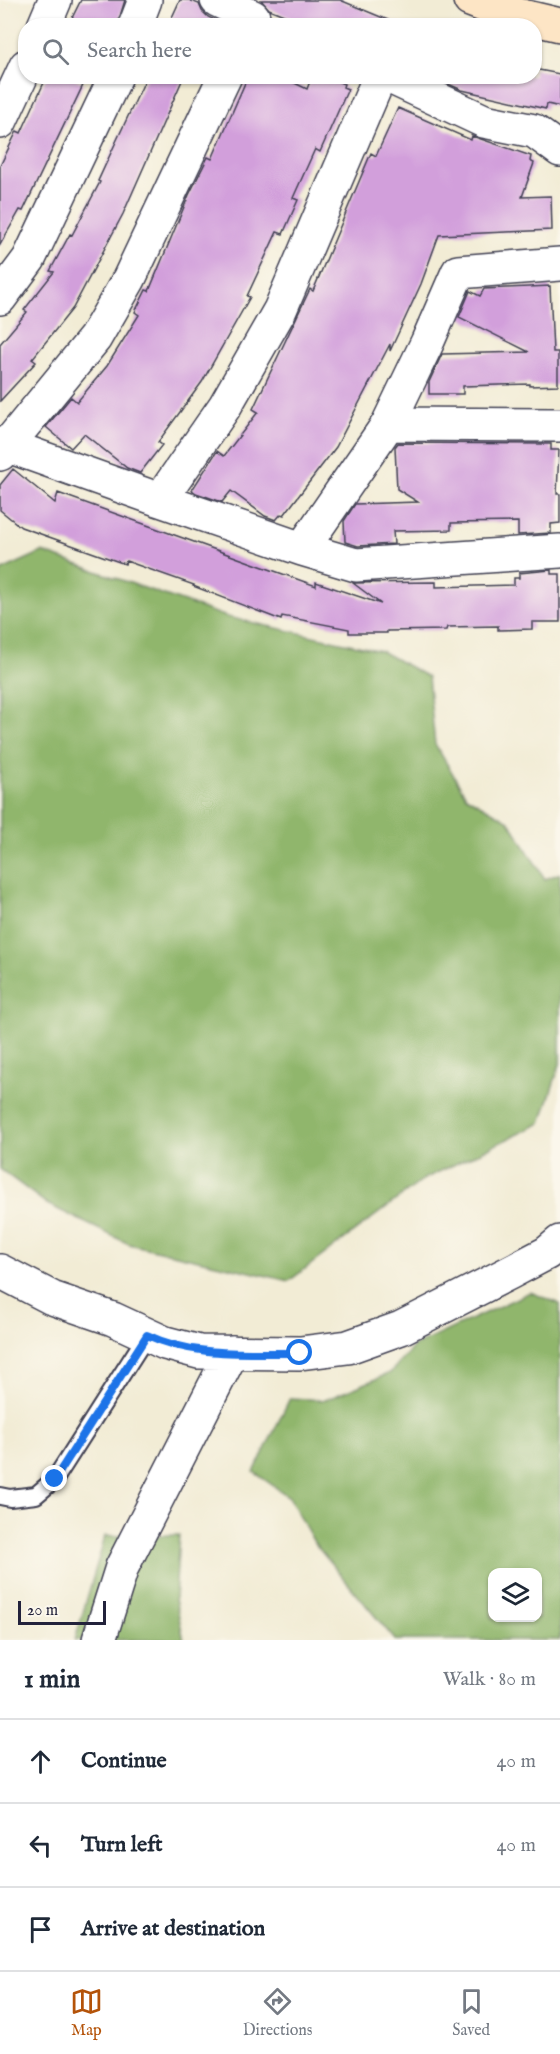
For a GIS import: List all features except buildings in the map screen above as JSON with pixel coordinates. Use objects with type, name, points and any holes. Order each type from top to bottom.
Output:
[{"type":"street","points":[[47,18],[55,0]]},
{"type":"street","points":[[138,18],[145,0]]},
{"type":"street","points":[[217,0],[250,18]]},
{"type":"street","points":[[470,0],[493,9],[528,18]]},
{"type":"street","points":[[542,21],[560,26]]},
{"type":"street","points":[[0,122],[18,83]]},
{"type":"street","points":[[0,298],[29,259],[112,84]]},
{"type":"street","points":[[221,84],[129,279],[95,338],[2,448],[356,565],[560,551]]},
{"type":"street","points":[[160,500],[225,406],[280,310],[377,84]]},
{"type":"street","points":[[405,84],[484,121],[534,132],[560,150]]},
{"type":"street","points":[[302,549],[388,424],[458,272],[560,264]]},
{"type":"street","points":[[388,424],[560,425]]},
{"type":"street","points":[[0,1271],[52,1298],[113,1319],[165,1343],[199,1352],[300,1353],[348,1347],[401,1328],[556,1254]]},
{"type":"street","points":[[99,1640],[122,1567],[232,1352]]},
{"type":"lane","points":[[0,1496],[9,1498],[36,1495],[55,1479],[147,1335]]},
{"type":"green space","points":[[42,552],[227,617],[381,651],[428,677],[435,744],[466,796],[509,821],[545,879],[560,873],[560,1064],[541,1123],[424,1179],[289,1281],[129,1244],[47,1204],[0,1169],[0,571]]},
{"type":"green space","points":[[530,1292],[560,1304],[560,1640],[395,1640],[315,1544],[289,1497],[254,1472],[290,1398],[325,1400],[390,1373],[414,1346]]},
{"type":"green space","points":[[179,1535],[175,1599],[184,1640],[75,1640],[105,1536]]},
{"type":"route","points":[[55,1479],[147,1335],[165,1343],[199,1352],[300,1353]]}]
